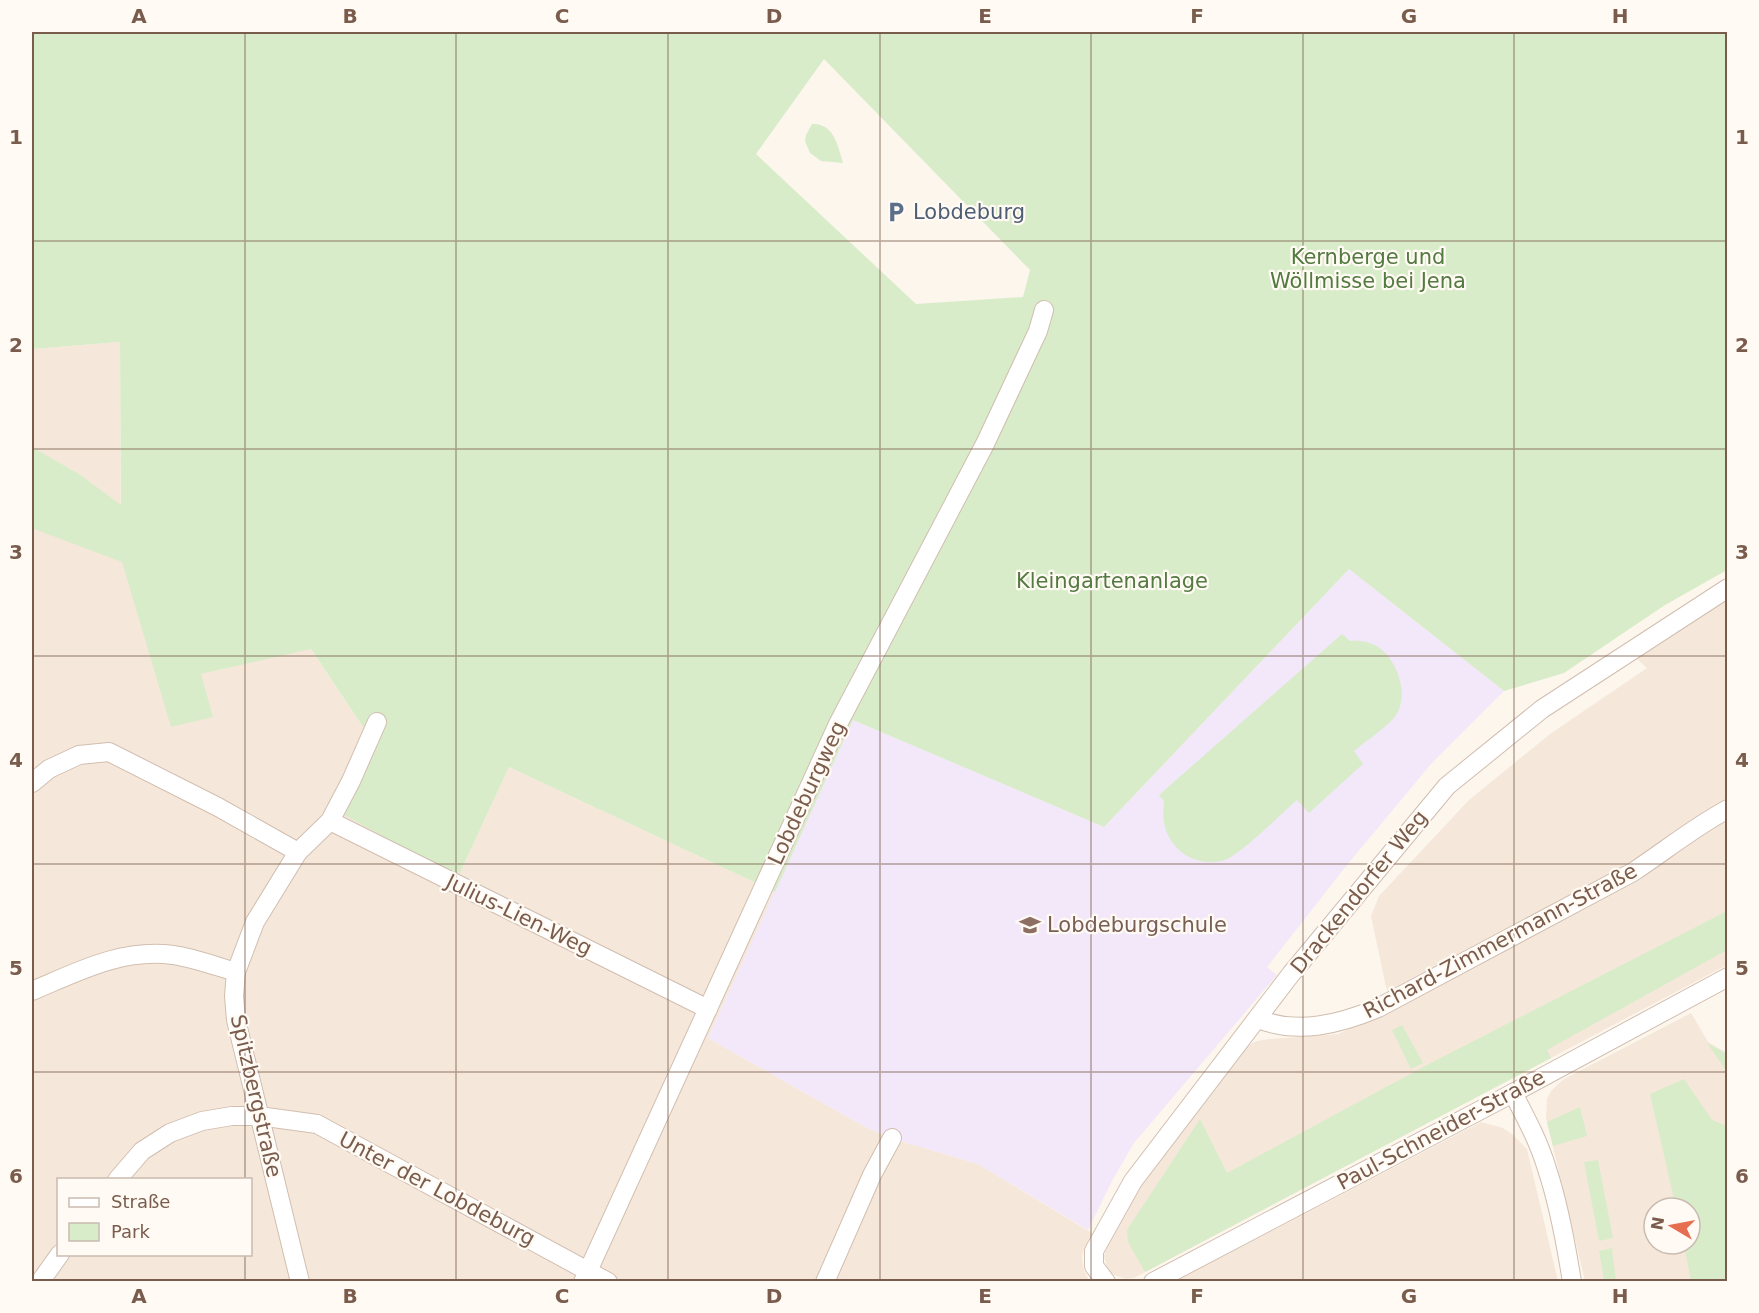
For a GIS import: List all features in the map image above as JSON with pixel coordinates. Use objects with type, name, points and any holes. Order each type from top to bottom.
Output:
[{"type":"street","name":"Lobdeburgweg","points":[[585,1276],[838,724],[985,444],[1038,332],[1044,310]]},
{"type":"street","name":"Drackendorfer Weg","points":[[1106,1281],[1094,1266],[1094,1251],[1132,1182],[1320,939],[1447,786],[1542,710],[1728,588]]},
{"type":"street","name":"Spitzbergstraße","points":[[298,1281],[236,1020],[234,996],[236,972],[255,922],[298,852],[330,821],[377,722]]},
{"type":"street","points":[[32,783],[49,769],[79,755],[110,752],[218,807],[298,852]]},
{"type":"street","name":"Richard-Zimmermann-Straße","points":[[1258,1019],[1274,1025],[1304,1027],[1348,1021],[1378,1008],[1633,872],[1701,824],[1728,809]]},
{"type":"street","name":"Julius-Lien-Weg","points":[[330,821],[708,1009]]},
{"type":"street","points":[[32,991],[103,960],[139,955],[173,955],[236,972]]},
{"type":"street","name":"Paul-Schneider-Straße","points":[[1152,1281],[1513,1093],[1728,977]]},
{"type":"street","points":[[1513,1093],[1530,1126],[1547,1169],[1568,1253],[1572,1281]]},
{"type":"street","name":"Unter der Lobdeburg","points":[[118,1178],[142,1151],[170,1133],[202,1121],[232,1116],[259,1116],[317,1124],[585,1276],[608,1281]]},
{"type":"street","points":[[825,1281],[872,1175],[892,1138]]},
{"type":"street","points":[[40,1281],[59,1256]]},
{"type":"shaded area","points":[[120,342],[121,553],[176,680],[310,648],[375,745],[458,877],[509,767],[775,892],[708,1038],[867,1128],[897,1140],[978,1164],[1092,1233],[1082,1259],[1090,1282],[32,1282],[32,349]]},
{"type":"shaded area","name":"Lobdeburgschule","points":[[1349,569],[1504,691],[1431,764],[1347,865],[1267,967],[1277,975],[1134,1143],[1088,1230],[978,1164],[897,1140],[867,1128],[708,1038],[853,720],[1104,827]]},
{"type":"shaded area","points":[[1727,600],[1727,965],[1134,1278],[1126,1279],[1111,1274],[1104,1256],[1109,1241],[1127,1208],[1146,1177],[1247,1046],[1269,1039],[1338,1034],[1394,1009],[1386,987],[1371,916],[1379,896],[1469,800],[1550,734],[1647,668],[1635,657]]},
{"type":"shaded area","points":[[1691,1013],[1708,1042],[1727,1053],[1727,1281],[1585,1281],[1546,1118],[1547,1099],[1551,1091],[1564,1079]]},
{"type":"shaded area","points":[[1481,1122],[1503,1128],[1527,1149],[1558,1281],[1176,1281]]},
{"type":"green space","points":[[32,32],[1727,32],[1727,570],[1665,605],[1564,673],[1504,691],[1349,569],[1104,827],[853,720],[775,892],[509,767],[458,877],[335,810],[375,745],[311,649],[201,674],[213,717],[171,727],[122,562],[34,529],[32,447],[79,474],[121,505],[120,342],[32,349]],"holes":[[[824,59],[1030,270],[1023,297],[916,304],[756,154]]]},
{"type":"green space","points":[[812,124],[825,127],[830,131],[837,143],[843,163],[821,161],[810,153],[805,141]]},
{"type":"green space","points":[[1342,634],[1350,641],[1366,642],[1381,649],[1393,663],[1402,691],[1399,710],[1394,718],[1354,751],[1363,764],[1309,813],[1297,800],[1251,842],[1225,860],[1200,861],[1187,856],[1177,848],[1167,832],[1163,814],[1164,801],[1159,795]]},
{"type":"green space","points":[[1727,911],[1727,950],[1547,1050],[1551,1058],[1145,1272],[1128,1242],[1127,1230],[1200,1119],[1227,1173],[1425,1066]]},
{"type":"green space","points":[[1402,1025],[1423,1063],[1411,1069],[1392,1030]]},
{"type":"green space","points":[[1707,1043],[1727,1054],[1727,1072]]},
{"type":"green space","points":[[1684,1079],[1712,1120],[1727,1126],[1727,1281],[1691,1281],[1686,1256],[1702,1256],[1702,1196],[1673,1196],[1650,1094]]},
{"type":"green space","points":[[1580,1107],[1587,1136],[1553,1146],[1547,1122]]},
{"type":"green space","points":[[1598,1160],[1613,1238],[1599,1241],[1584,1162]]},
{"type":"green space","points":[[1612,1248],[1616,1281],[1604,1281],[1599,1251]]},
{"type":"place","name":"Lobdeburg","points":[[896,212]]},
{"type":"place","name":"Lobdeburgschule","points":[[1030,925]]},
{"type":"park label","name":"Kernberge und Wöllmisse bei Jena","points":[[1368,269]]},
{"type":"park label","name":"Kleingartenanlage","points":[[1112,581]]}]
